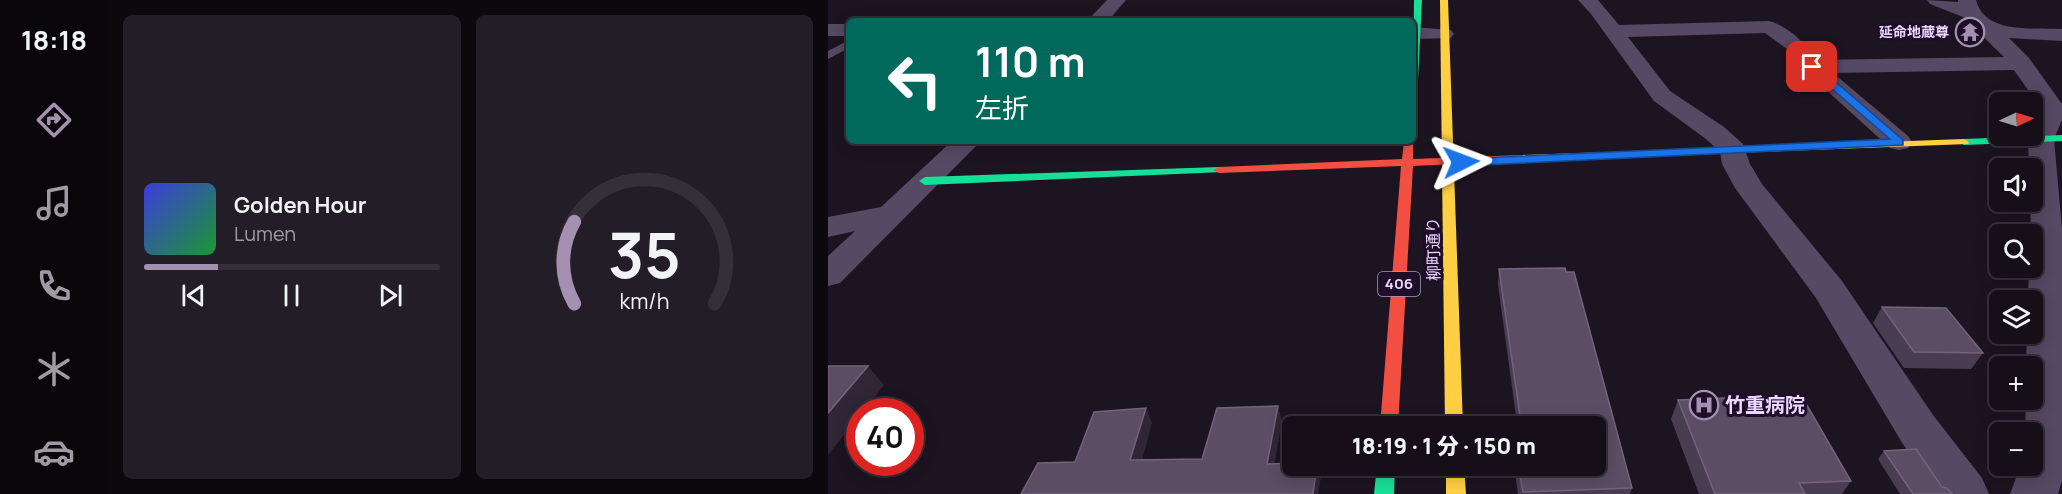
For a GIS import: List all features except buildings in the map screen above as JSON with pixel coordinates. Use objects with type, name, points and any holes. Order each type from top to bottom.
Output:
[{"type":"main road","points":[[1416,18],[1418,0]]},
{"type":"main road","name":"柳町通り","points":[[1444,0],[1454,416]]},
{"type":"main road","points":[[925,181],[1408,165],[1899,142],[2051,139]]},
{"type":"main road","name":"柳町通り","points":[[1390,416],[1409,144]]},
{"type":"main road","points":[[1384,494],[1385,476]]},
{"type":"main road","points":[[1455,476],[1456,494]]},
{"type":"street","points":[[1100,18],[1117,0]]},
{"type":"street","points":[[1936,0],[1968,7],[2021,63],[2054,110],[2051,139],[2054,221],[2047,456],[2034,494]]},
{"type":"street","points":[[1595,1],[1613,31],[1662,96],[1715,133],[1733,150],[1736,164],[1750,188],[1829,290],[1917,428],[1965,494]]},
{"type":"street","points":[[1613,31],[1769,27],[1794,45]]},
{"type":"street","points":[[828,30],[846,30]]},
{"type":"street","points":[[1993,31],[2062,35]]},
{"type":"street","points":[[1416,33],[1444,34]]},
{"type":"street","points":[[1899,142],[1812,67],[2021,63]]},
{"type":"street","points":[[828,275],[965,144]]},
{"type":"street","points":[[828,227],[891,214]]},
{"type":"lane","points":[[828,56],[846,45]]},
{"type":"traffic: fast","points":[[1416,32],[1418,0]]},
{"type":"traffic: fast","points":[[1964,142],[2062,138]]},
{"type":"traffic: fast","points":[[925,181],[1219,170]]},
{"type":"traffic: fast","points":[[1384,494],[1385,476]]},
{"type":"traffic: slow","points":[[1444,0],[1454,416]]},
{"type":"traffic: slow","points":[[1522,158],[1964,142]]},
{"type":"traffic: slow","points":[[1455,476],[1456,494]]},
{"type":"traffic: jam","points":[[1390,416],[1409,144]]},
{"type":"traffic: jam","points":[[1219,170],[1522,158]]},
{"type":"place","name":"延命地蔵尊","points":[[1970,32]]},
{"type":"place","name":"竹重病院","points":[[1704,405]]},
{"type":"route","points":[[1461,162],[1899,142],[1812,67]]}]
